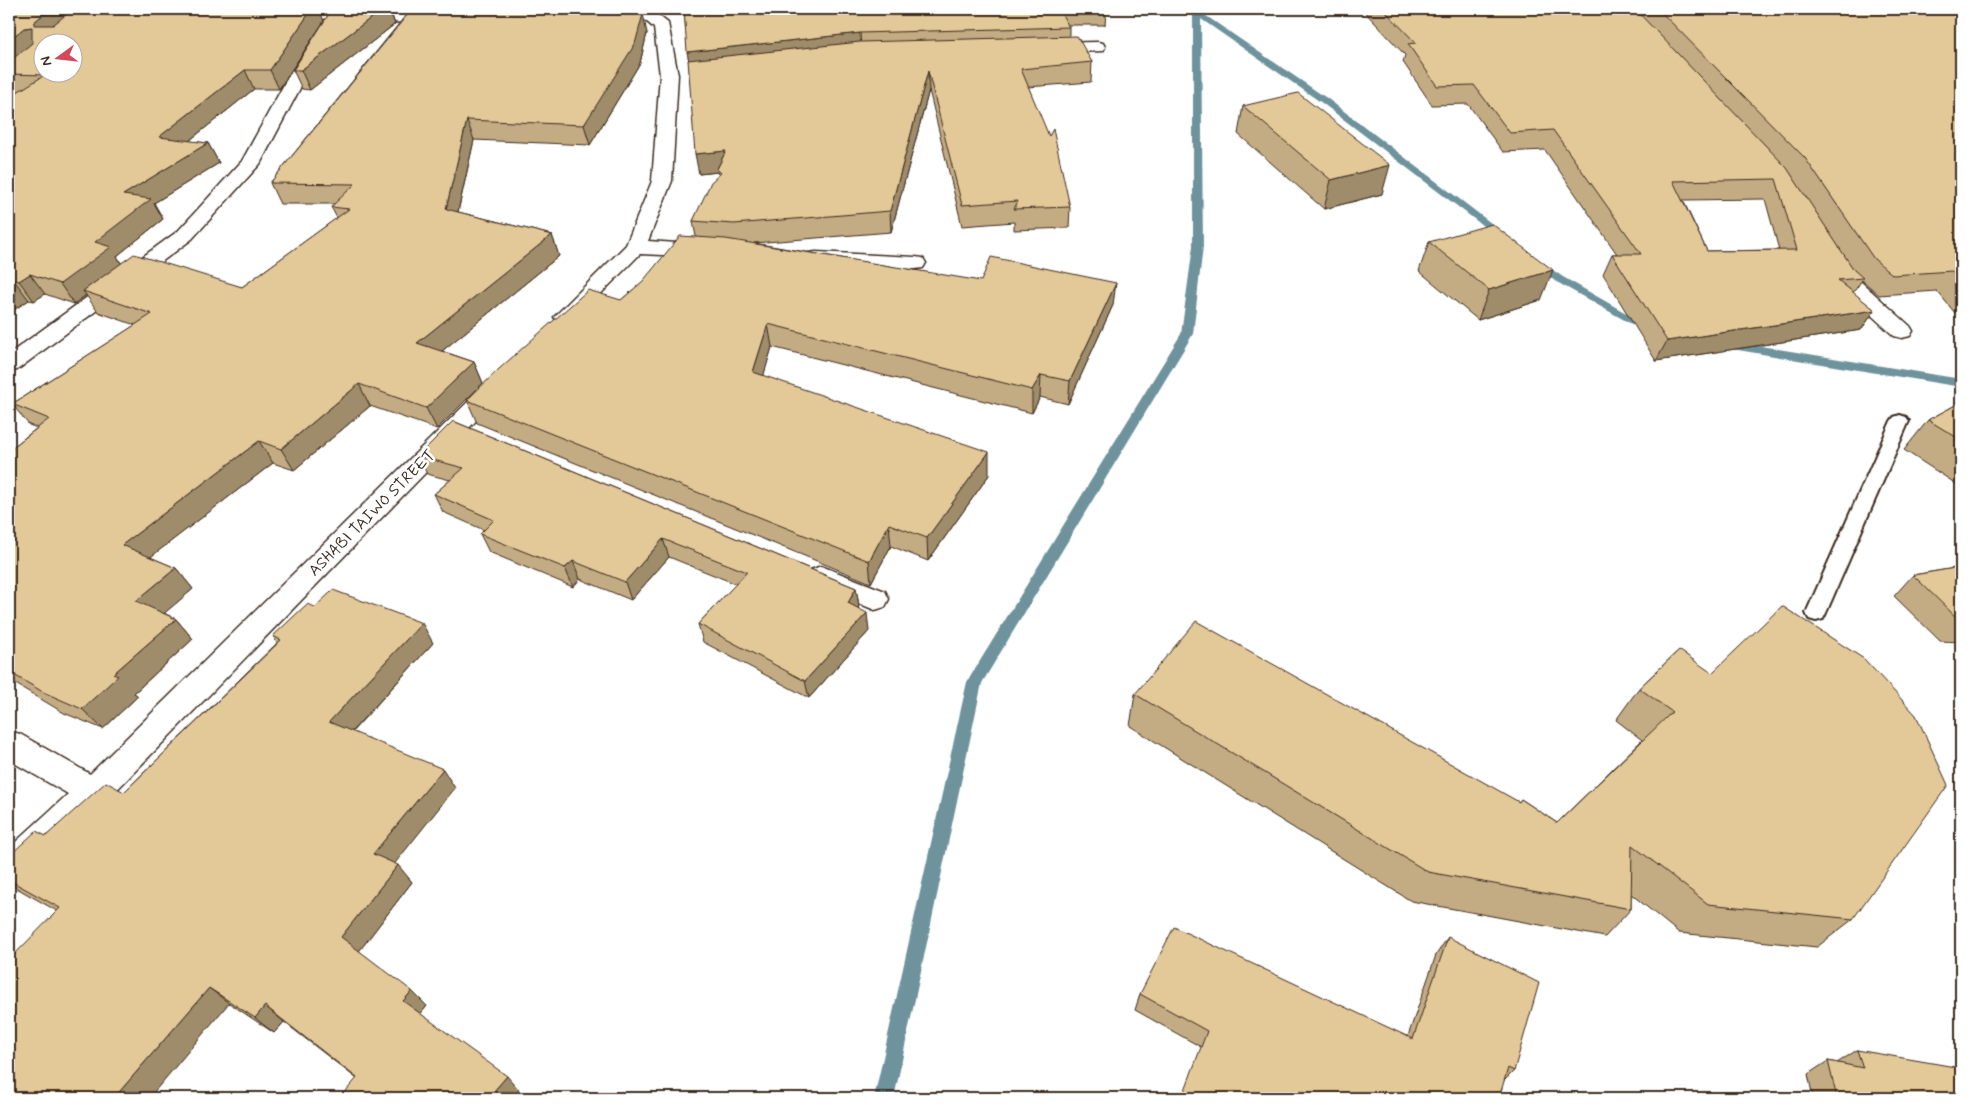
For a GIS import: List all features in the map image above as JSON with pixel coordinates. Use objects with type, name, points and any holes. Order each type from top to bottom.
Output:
[{"type":"street","points":[[276,9],[337,15],[455,19]]},
{"type":"street","points":[[9,365],[185,235],[250,164],[297,77],[337,15]]},
{"type":"street","points":[[546,337],[635,247],[662,181],[679,74],[662,26],[636,17]]},
{"type":"street","points":[[1028,49],[1097,47]]},
{"type":"street","points":[[1826,245],[1852,284],[1902,331]]},
{"type":"street","points":[[635,247],[722,252]]},
{"type":"street","points":[[799,257],[915,263]]},
{"type":"street","name":"ASHABI TAIWO STREET","points":[[9,870],[93,792],[512,371]]},
{"type":"street","points":[[458,426],[485,437]]},
{"type":"street","points":[[802,569],[875,599]]},
{"type":"street","points":[[9,744],[93,792]]},
{"type":"lane","points":[[1816,613],[1900,421]]},
{"type":"building","points":[[9,9],[50,9],[34,22],[34,25],[53,25],[73,9],[312,9],[270,70],[245,70],[159,137],[208,143],[123,195],[151,199],[95,242],[111,247],[60,284],[30,274],[19,281],[14,280],[9,283],[9,97],[34,82],[82,82],[82,32],[32,32],[32,27],[24,28],[9,40]]},
{"type":"building","points":[[332,9],[383,9],[301,70],[293,70]]},
{"type":"building","points":[[412,9],[498,9],[643,14],[635,44],[584,125],[467,120],[446,209],[552,235],[417,343],[474,362],[426,408],[359,384],[281,449],[259,441],[122,545],[176,568],[136,601],[176,619],[113,674],[118,676],[82,709],[43,692],[9,672],[9,450],[49,419],[12,404],[152,314],[83,291],[134,254],[242,287],[349,209],[331,207],[355,184],[270,183]]},
{"type":"building","points":[[684,9],[1106,9],[1106,12],[1060,11],[1069,27],[860,33],[687,52]]},
{"type":"building","points":[[1383,9],[1635,9],[1787,168],[1854,270],[1863,278],[1838,280],[1875,310],[1667,341],[1612,254],[1641,254],[1553,130],[1510,133],[1474,85],[1437,86],[1408,44],[1416,43]],"holes":[[[1776,179],[1797,250],[1707,251],[1673,181]]]},
{"type":"building","points":[[1658,9],[1961,9],[1961,283],[1952,271],[1893,275],[1874,259],[1805,158]]},
{"type":"building","points":[[1077,36],[1092,62],[1021,69],[1049,136],[1053,129],[1070,207],[1014,209],[1018,201],[962,205],[928,71],[890,211],[734,224],[693,221],[711,182],[721,173],[717,169],[726,151],[695,154],[688,60],[860,42]]},
{"type":"building","points":[[32,43],[32,75],[9,74],[9,62]]},
{"type":"building","points":[[1298,93],[1390,165],[1331,180],[1243,106]]},
{"type":"building","points":[[1492,224],[1553,270],[1489,290],[1429,242]]},
{"type":"building","points":[[680,236],[726,239],[981,281],[991,257],[1116,283],[1070,381],[1041,375],[1032,390],[768,324],[753,372],[989,452],[927,538],[889,524],[869,561],[467,400],[588,290],[621,300],[643,281]]},
{"type":"building","points":[[1961,402],[1961,440],[1928,420]]},
{"type":"building","points":[[453,421],[856,588],[848,603],[867,613],[805,681],[698,624],[747,572],[663,539],[625,582],[573,561],[565,568],[480,534],[494,520],[434,494],[464,468],[418,456]]},
{"type":"building","points":[[1961,567],[1961,621],[1960,621],[1913,575]]},
{"type":"building","points":[[333,590],[422,623],[329,722],[443,769],[373,854],[398,865],[341,937],[412,991],[403,1001],[507,1076],[488,1098],[340,1098],[357,1078],[265,1006],[255,1018],[209,988],[114,1098],[17,1098],[9,1093],[9,960],[60,908],[9,880],[9,856],[36,831],[46,836],[106,782],[124,792],[281,640],[273,636],[307,604],[315,607]]},
{"type":"building","points":[[1782,606],[1864,659],[1916,715],[1948,785],[1853,919],[1708,904],[1632,845],[1631,909],[1428,872],[1135,694],[1196,621],[1519,802],[1521,799],[1557,823],[1672,712],[1639,688],[1679,650],[1712,673]]},
{"type":"building","points":[[1174,927],[1413,1039],[1448,937],[1539,983],[1514,1071],[1508,1068],[1499,1098],[1182,1098],[1207,1031],[1140,994]]},
{"type":"building","points":[[1857,1050],[1961,1068],[1961,1098],[1837,1098],[1828,1061],[1863,1068]]},
{"type":"waterway","points":[[1193,10],[1325,101],[1503,236]]},
{"type":"waterway","points":[[884,1098],[975,682],[1187,334],[1198,246],[1197,14]]},
{"type":"waterway","points":[[1538,263],[1559,279],[1648,329]]},
{"type":"waterway","points":[[1730,345],[1961,383]]}]
